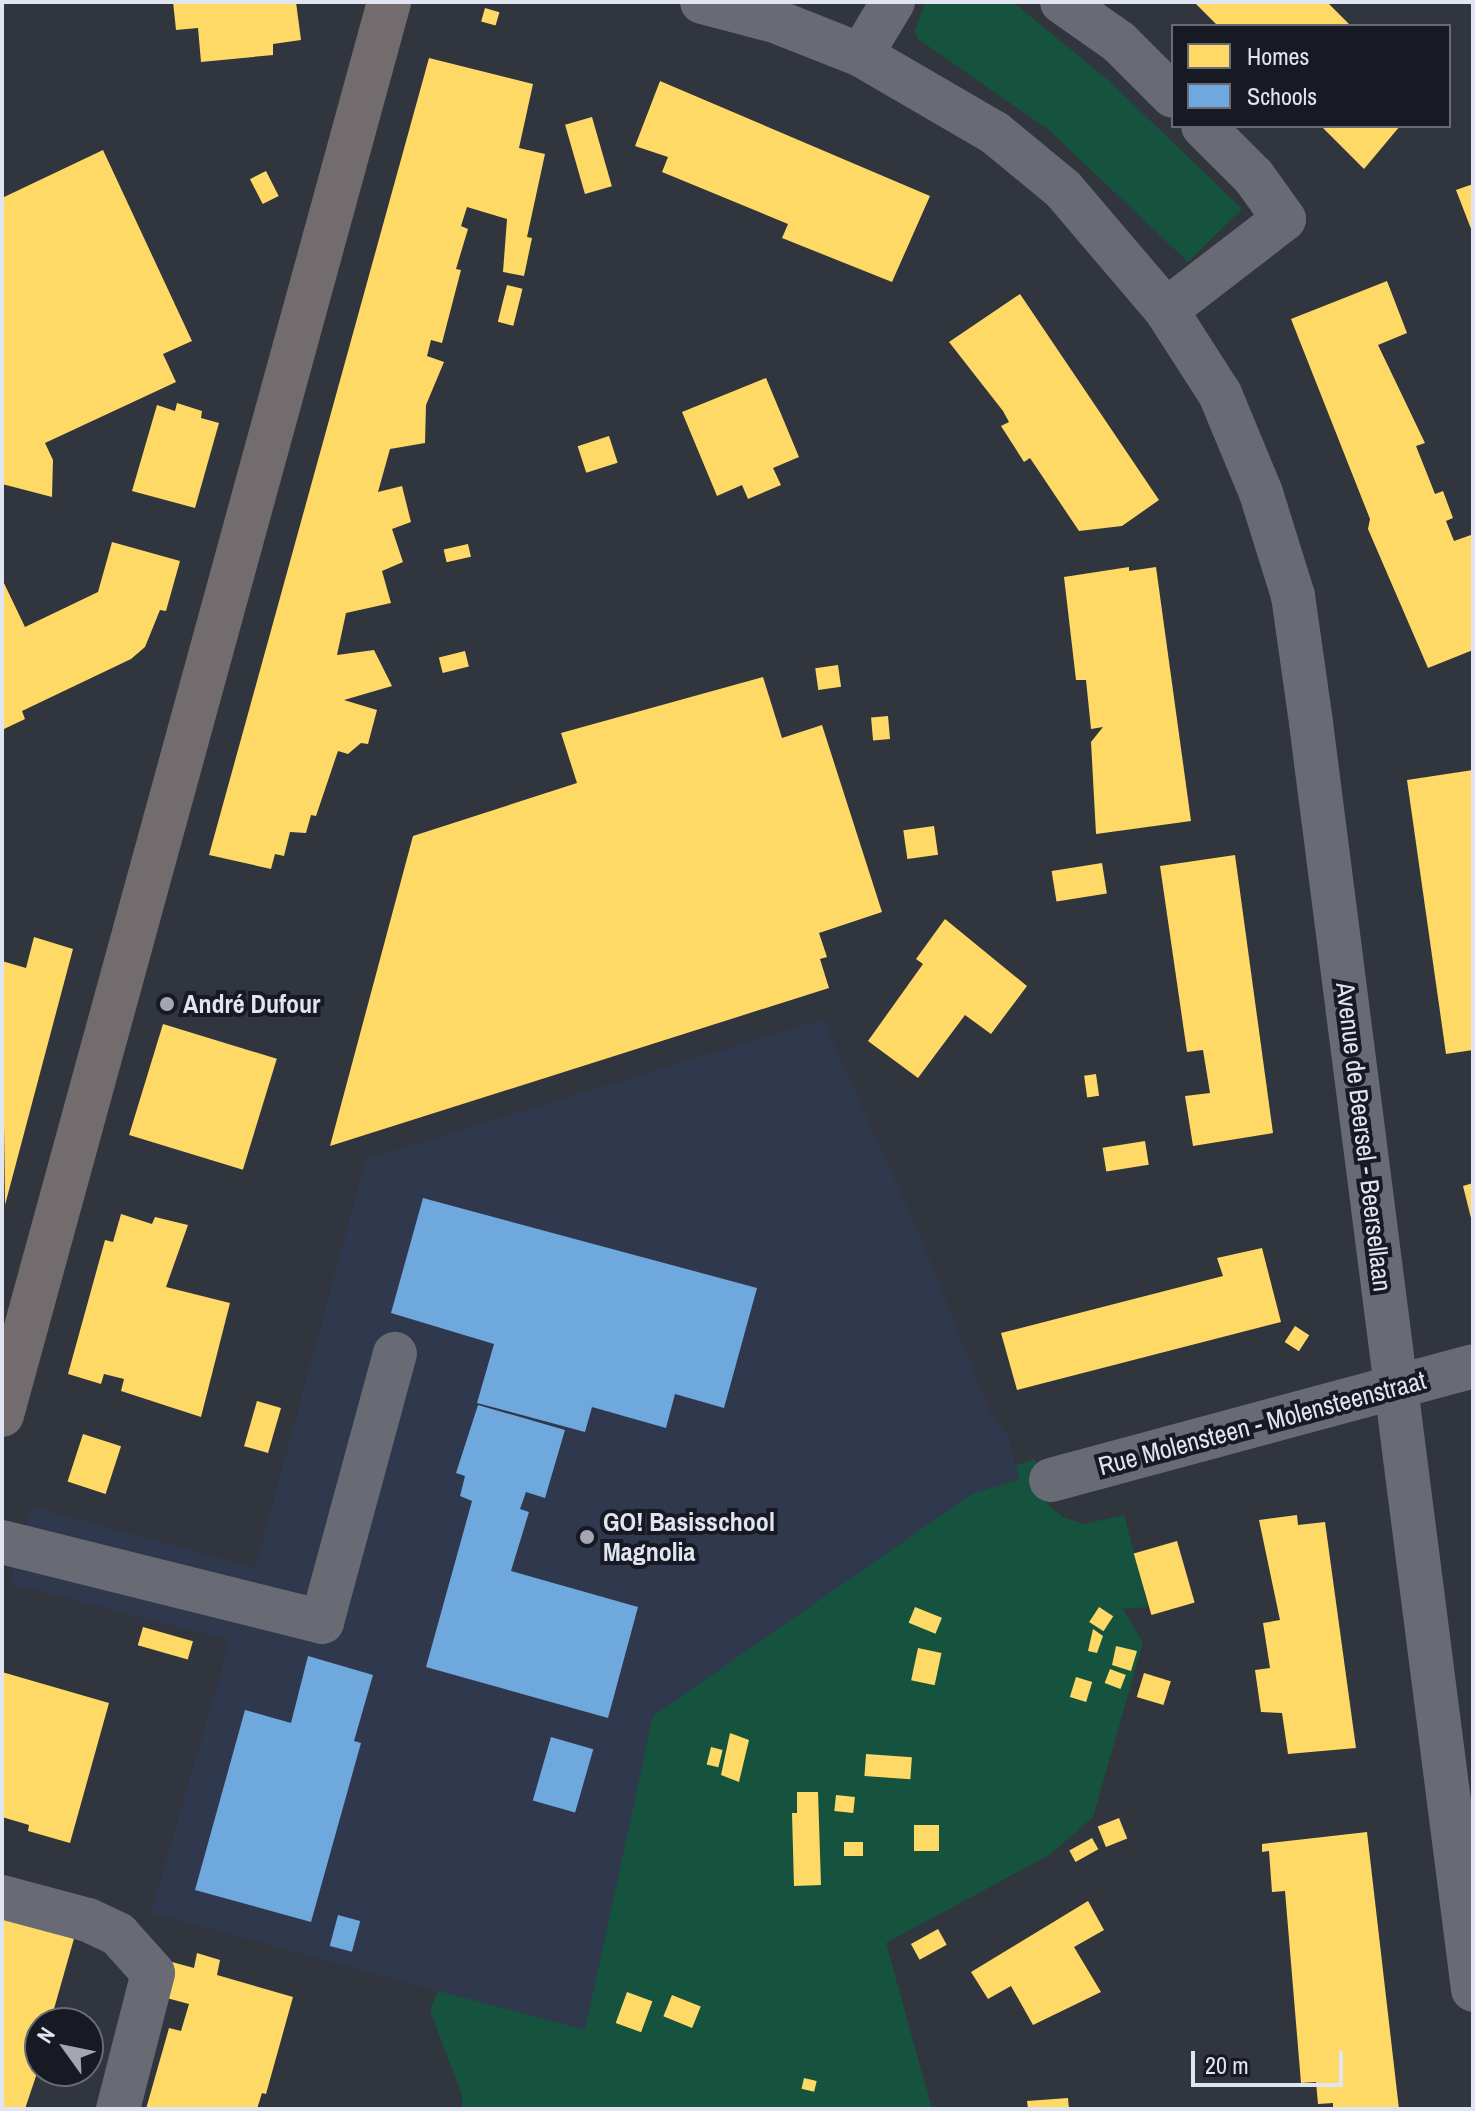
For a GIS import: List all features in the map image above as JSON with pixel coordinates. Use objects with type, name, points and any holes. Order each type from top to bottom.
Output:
[{"type":"main road","points":[[2,1415],[389,2]]},
{"type":"street","name":"Avenue de Beersel - Beersellaan","points":[[702,2],[775,21],[861,55],[995,133],[1063,189],[1166,310],[1220,394],[1261,493],[1293,596],[1473,1990]]},
{"type":"street","points":[[861,55],[893,2]]},
{"type":"street","points":[[1062,2],[1119,42],[1171,94]]},
{"type":"street","points":[[1166,310],[1284,219],[1254,177],[1205,128]]},
{"type":"street","points":[[2,1542],[322,1622],[395,1354]]},
{"type":"street","name":"Rue Molensteen - Molensteenstraat","points":[[1051,1480],[1473,1366]]},
{"type":"street","points":[[2,1897],[88,1920],[118,1934],[153,1973],[118,2109]]},
{"type":"shaded area","name":"GO! Basisschool Magnolia","points":[[823,1019],[924,1245],[989,1410],[1008,1437],[1020,1479],[654,1716],[585,2031],[151,1913],[230,1640],[10,1584],[31,1506],[255,1568],[366,1159]]},
{"type":"green space","points":[[925,2],[1011,2],[1019,7],[1108,80],[1242,209],[1188,262],[1049,130],[918,39],[915,31]]},
{"type":"green space","points":[[1035,1459],[1048,1505],[1063,1517],[1084,1524],[1124,1515],[1148,1607],[1123,1609],[1143,1643],[1093,1817],[1051,1854],[886,1943],[932,2109],[462,2109],[462,2095],[430,2011],[438,1991],[585,2030],[653,1716],[972,1494],[1020,1479],[1016,1465]]},
{"type":"building: Homes","points":[[173,2],[296,2],[301,40],[273,44],[273,55],[201,62],[198,28],[176,30]]},
{"type":"building: Homes","points":[[1194,2],[1327,2],[1349,24],[1216,24]]},
{"type":"building: Homes","points":[[485,8],[499,12],[496,26],[481,21]]},
{"type":"building: Homes","points":[[429,58],[533,84],[519,148],[545,154],[527,237],[532,238],[524,276],[503,272],[507,219],[467,207],[461,226],[468,229],[456,269],[461,270],[442,343],[431,340],[427,356],[444,362],[426,405],[425,443],[390,449],[378,492],[402,486],[411,522],[392,529],[403,562],[382,571],[391,603],[346,613],[337,655],[374,650],[392,686],[344,700],[377,710],[368,744],[361,743],[348,754],[338,751],[316,816],[311,815],[306,833],[290,832],[284,856],[275,854],[271,869],[209,855]]},
{"type":"building: Homes","points":[[660,81],[930,196],[892,282],[782,238],[788,224],[662,172],[668,157],[635,146]]},
{"type":"building: Homes","points":[[592,117],[612,186],[585,194],[565,125]]},
{"type":"building: Homes","points":[[1323,128],[1398,128],[1364,169]]},
{"type":"building: Homes","points":[[103,150],[192,341],[163,354],[176,382],[45,443],[53,460],[52,497],[2,484],[2,198]]},
{"type":"building: Homes","points":[[266,171],[279,196],[263,204],[250,179]]},
{"type":"building: Homes","points":[[1473,184],[1473,234],[1456,190]]},
{"type":"building: Homes","points":[[1387,281],[1407,333],[1378,345],[1425,443],[1416,446],[1435,494],[1443,491],[1453,518],[1446,521],[1454,541],[1471,535],[1473,541],[1473,650],[1428,668],[1368,529],[1370,519],[1291,319]]},
{"type":"building: Homes","points":[[507,285],[523,289],[513,326],[498,322]]},
{"type":"building: Homes","points":[[1020,294],[1159,500],[1122,526],[1079,531],[1030,458],[1024,462],[1001,426],[1009,422],[1003,411],[949,342]]},
{"type":"building: Homes","points":[[766,378],[799,457],[773,468],[781,485],[748,499],[742,485],[717,496],[682,412]]},
{"type":"building: Homes","points":[[177,403],[202,411],[201,418],[219,423],[195,508],[132,491],[157,405],[175,411]]},
{"type":"building: Homes","points":[[609,436],[618,463],[586,473],[578,446]]},
{"type":"building: Homes","points":[[112,542],[180,561],[166,611],[160,610],[145,647],[131,659],[22,711],[25,719],[2,730],[2,579],[25,627],[98,592]]},
{"type":"building: Homes","points":[[468,544],[471,557],[447,562],[444,550]]},
{"type":"building: Homes","points":[[1129,567],[1129,571],[1156,567],[1191,821],[1096,834],[1091,742],[1103,727],[1091,729],[1086,680],[1076,680],[1064,577]]},
{"type":"building: Homes","points":[[465,651],[469,667],[443,673],[439,658]]},
{"type":"building: Homes","points":[[838,665],[841,687],[818,690],[815,668]]},
{"type":"building: Homes","points":[[763,677],[782,738],[822,725],[882,912],[819,933],[827,957],[820,959],[829,988],[330,1146],[413,836],[577,783],[561,733]]},
{"type":"building: Homes","points":[[888,716],[890,739],[873,740],[871,717]]},
{"type":"building: Homes","points":[[1473,770],[1473,1050],[1446,1054],[1407,780]]},
{"type":"building: Homes","points":[[934,826],[938,855],[907,859],[903,830]]},
{"type":"building: Homes","points":[[1235,855],[1273,1133],[1193,1146],[1185,1096],[1210,1093],[1203,1050],[1187,1052],[1160,866]]},
{"type":"building: Homes","points":[[1102,863],[1107,894],[1056,902],[1052,871]]},
{"type":"building: Homes","points":[[945,919],[1027,986],[991,1034],[965,1015],[918,1078],[868,1041],[923,964],[916,959]]},
{"type":"building: Homes","points":[[34,937],[73,949],[5,1205],[2,961],[26,968]]},
{"type":"building: Homes","points":[[163,1024],[277,1059],[243,1170],[129,1135]]},
{"type":"building: Homes","points":[[1096,1074],[1099,1096],[1087,1097],[1084,1076]]},
{"type":"building: Homes","points":[[1145,1141],[1149,1165],[1106,1171],[1103,1148]]},
{"type":"building: Homes","points":[[1473,1183],[1473,1222],[1472,1222],[1463,1186]]},
{"type":"building: Homes","points":[[121,1214],[152,1224],[155,1217],[188,1225],[166,1287],[230,1303],[201,1417],[121,1391],[124,1379],[104,1374],[101,1384],[68,1374],[105,1240],[113,1242]]},
{"type":"building: Homes","points":[[1262,1248],[1281,1322],[1017,1390],[1001,1333],[1223,1276],[1217,1258]]},
{"type":"building: Homes","points":[[1295,1326],[1309,1335],[1299,1351],[1285,1342]]},
{"type":"building: Homes","points":[[257,1401],[281,1408],[268,1453],[244,1446]]},
{"type":"building: Homes","points":[[83,1434],[121,1446],[106,1494],[68,1482]]},
{"type":"building: Homes","points":[[1297,1515],[1298,1525],[1325,1522],[1356,1748],[1288,1754],[1282,1713],[1261,1712],[1255,1670],[1270,1668],[1263,1623],[1280,1620],[1259,1520]]},
{"type":"building: Homes","points":[[1177,1541],[1195,1603],[1151,1615],[1134,1553]]},
{"type":"building: Homes","points":[[915,1607],[942,1618],[936,1634],[909,1623]]},
{"type":"building: Homes","points":[[1099,1607],[1113,1616],[1103,1631],[1089,1622]]},
{"type":"building: Homes","points":[[143,1627],[193,1641],[188,1660],[138,1645]]},
{"type":"building: Homes","points":[[1093,1629],[1103,1636],[1097,1653],[1088,1651]]},
{"type":"building: Homes","points":[[1116,1646],[1137,1651],[1131,1671],[1112,1665]]},
{"type":"building: Homes","points":[[918,1648],[941,1653],[935,1685],[911,1680]]},
{"type":"building: Homes","points":[[1110,1669],[1126,1675],[1120,1689],[1105,1683]]},
{"type":"building: Homes","points":[[2,1672],[109,1703],[70,1843],[28,1831],[29,1825],[2,1817]]},
{"type":"building: Homes","points":[[1144,1673],[1171,1681],[1163,1705],[1137,1697]]},
{"type":"building: Homes","points":[[1076,1677],[1092,1682],[1086,1702],[1070,1697]]},
{"type":"building: Homes","points":[[730,1733],[749,1740],[739,1782],[721,1775]]},
{"type":"building: Homes","points":[[711,1747],[723,1750],[718,1767],[707,1764]]},
{"type":"building: Homes","points":[[866,1754],[912,1757],[910,1779],[864,1776]]},
{"type":"building: Homes","points":[[797,1792],[818,1792],[821,1885],[794,1886],[792,1813],[797,1813]]},
{"type":"building: Homes","points":[[836,1795],[855,1797],[853,1813],[834,1811]]},
{"type":"building: Homes","points":[[1119,1818],[1127,1838],[1106,1847],[1098,1827]]},
{"type":"building: Homes","points":[[914,1825],[939,1825],[939,1851],[914,1851]]},
{"type":"building: Homes","points":[[1367,1832],[1399,2109],[1333,2109],[1333,2103],[1318,2104],[1316,2082],[1301,2083],[1285,1891],[1272,1892],[1269,1851],[1262,1852],[1262,1844]]},
{"type":"building: Homes","points":[[1092,1838],[1098,1849],[1076,1862],[1069,1851]]},
{"type":"building: Homes","points":[[844,1842],[863,1842],[863,1856],[844,1856]]},
{"type":"building: Homes","points":[[1088,1901],[1104,1930],[1074,1947],[1101,1992],[1033,2025],[1011,1986],[988,1999],[971,1972]]},
{"type":"building: Homes","points":[[2,1915],[75,1935],[55,2007],[24,2007],[24,2087],[32,2087],[25,2109],[2,2109]]},
{"type":"building: Homes","points":[[938,1929],[947,1945],[920,1960],[911,1944]]},
{"type":"building: Homes","points":[[197,1953],[220,1960],[217,1975],[293,1997],[266,2094],[262,2093],[257,2109],[146,2109],[169,2028],[181,2031],[189,2004],[163,1997],[172,1962],[194,1968]]},
{"type":"building: Homes","points":[[627,1992],[652,2001],[641,2032],[616,2023]]},
{"type":"building: Homes","points":[[672,1995],[701,2007],[692,2028],[663,2016]]},
{"type":"building: Homes","points":[[804,2078],[817,2081],[814,2092],[802,2089]]},
{"type":"building: Homes","points":[[1068,2098],[1069,2109],[1028,2109],[1027,2101]]},
{"type":"building: Schools","points":[[423,1198],[757,1288],[724,1408],[675,1394],[666,1428],[592,1407],[585,1432],[477,1403],[494,1344],[391,1313]]},
{"type":"building: Schools","points":[[478,1405],[565,1430],[545,1498],[526,1492],[520,1509],[529,1512],[511,1571],[638,1607],[608,1718],[426,1667],[472,1501],[460,1496],[465,1476],[456,1473]]},
{"type":"building: Schools","points":[[308,1656],[373,1675],[354,1741],[361,1743],[311,1922],[195,1890],[245,1710],[291,1723]]},
{"type":"building: Schools","points":[[551,1737],[593,1749],[575,1813],[533,1800]]},
{"type":"building: Schools","points":[[338,1915],[360,1921],[352,1952],[330,1946]]},
{"type":"place","name":"André Dufour","points":[[167,1004]]},
{"type":"place","name":"GO! Basisschool Magnolia","points":[[587,1537]]}]
